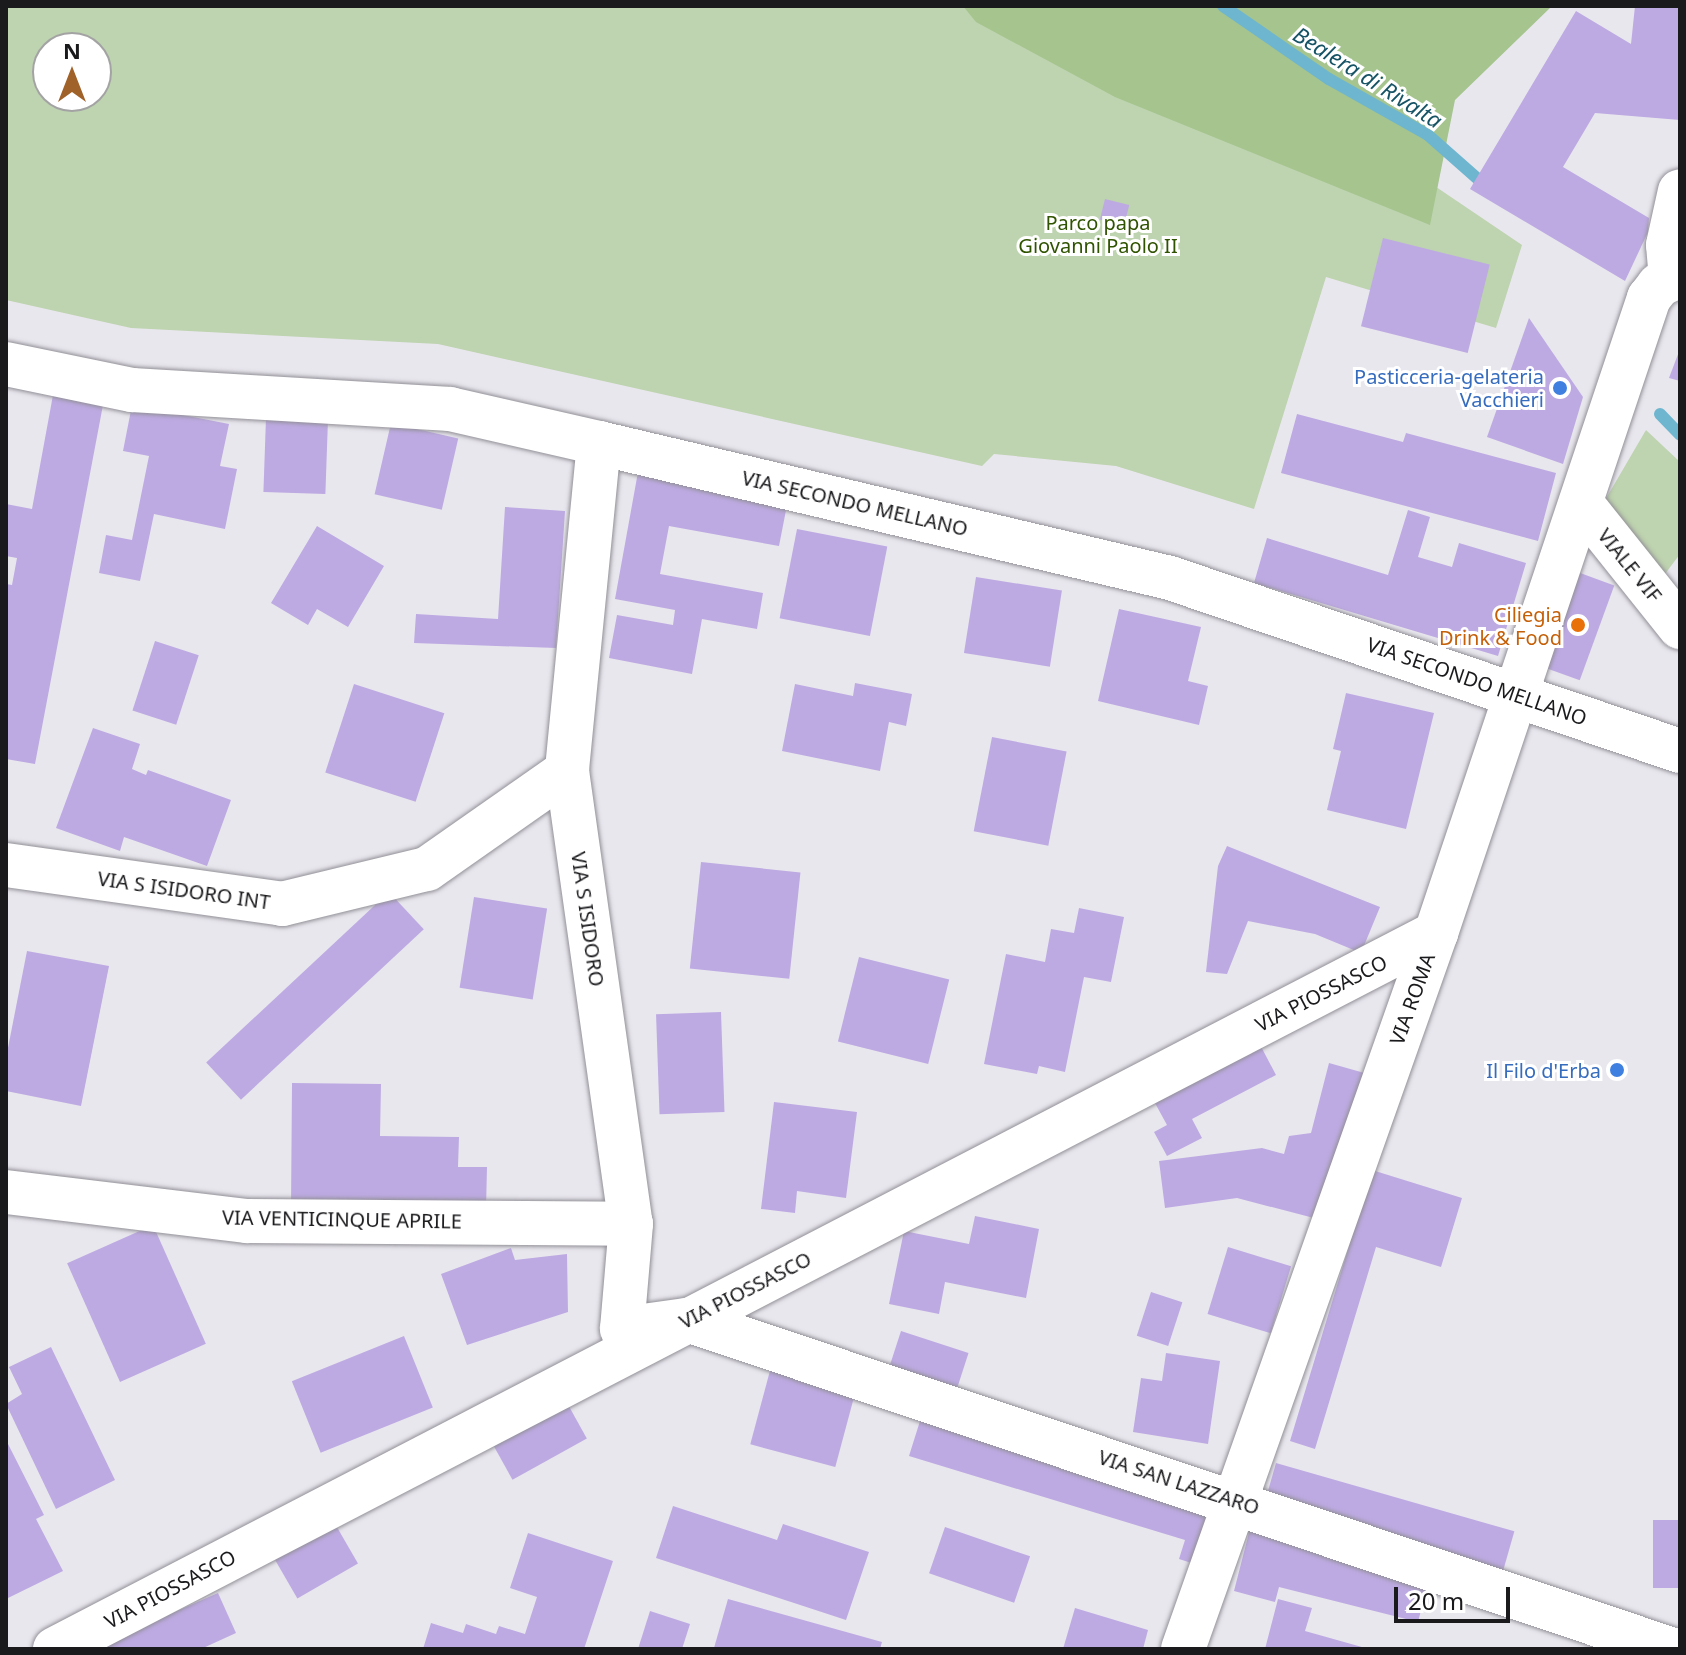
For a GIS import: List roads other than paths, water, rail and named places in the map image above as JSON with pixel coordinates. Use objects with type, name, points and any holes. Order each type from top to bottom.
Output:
[{"type":"street","points":[[1675,277],[1668,245],[1680,191]]},
{"type":"street","name":"VIA ROMA","points":[[1183,1649],[1232,1499],[1436,933],[1514,692],[1649,298],[1675,277]]},
{"type":"street","name":"VIA SECONDO MELLANO","points":[[6,364],[132,390],[450,409],[599,443],[1170,578],[1514,692],[1680,751]]},
{"type":"street","name":"VIA S ISIDORO","points":[[599,443],[567,771],[631,1224],[622,1329],[687,1320]]},
{"type":"street","name":"VIALE VIF","points":[[1581,503],[1680,627]]},
{"type":"street","name":"VIA S ISIDORO INT","points":[[6,865],[282,904],[427,869],[567,771]]},
{"type":"street","name":"VIA PIOSSASCO","points":[[55,1649],[1436,933]]},
{"type":"street","name":"VIA VENTICINQUE APRILE","points":[[6,1192],[247,1221],[631,1224]]},
{"type":"street","name":"VIA SAN LAZZARO","points":[[687,1320],[1232,1499],[1670,1649]]},
{"type":"waterway","name":"Bealera di Rivalta","points":[[1223,6],[1329,79],[1428,135],[1487,187]]},
{"type":"waterway","name":"Bealera di Rivalta","points":[[1660,414],[1680,435]]},
{"type":"place","name":"Pasticceria-gelateria Vacchieri","points":[[1560,388]]},
{"type":"place","name":"Ciliegia Drink & Food","points":[[1578,625]]},
{"type":"place","name":"Il Filo d'Erba","points":[[1617,1070]]},
{"type":"park label","name":"Parco papa Giovanni Paolo II","points":[[1098,234]]}]
